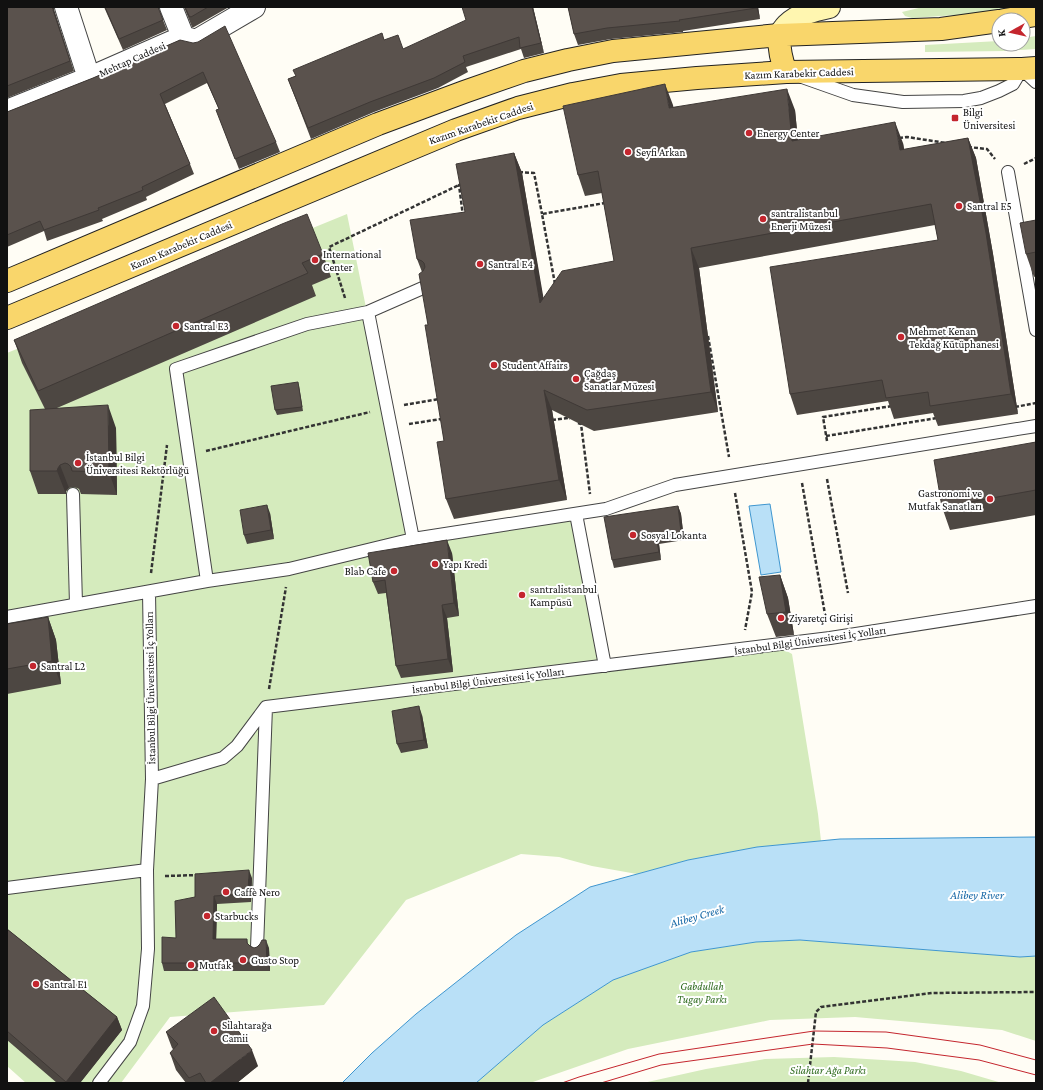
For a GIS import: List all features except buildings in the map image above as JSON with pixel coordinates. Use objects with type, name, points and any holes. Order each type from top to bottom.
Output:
[{"type":"main road","points":[[786,72],[779,49],[779,35],[787,25],[797,18],[829,7]]},
{"type":"main road","points":[[7,281],[378,124],[524,71],[613,51],[779,35],[940,29],[991,22]]},
{"type":"main road","name":"Kazım Karabekir Caddesi","points":[[7,318],[449,133],[518,108],[573,94],[621,85],[786,72],[1031,73]]},
{"type":"street","points":[[66,7],[89,78]]},
{"type":"street","points":[[171,7],[183,37]]},
{"type":"street","name":"Mehtap Caddesi","points":[[7,111],[89,78],[183,37],[196,41],[254,7]]},
{"type":"lane","points":[[786,72],[852,95],[903,102],[964,101],[981,98],[1000,91],[1031,73]]},
{"type":"lane","points":[[1008,172],[1036,330]]},
{"type":"lane","points":[[207,581],[176,369],[307,324],[368,312],[425,287]]},
{"type":"lane","points":[[368,312],[413,539]]},
{"type":"lane","points":[[7,617],[207,581],[289,569],[413,539],[606,509],[675,485],[1036,426]]},
{"type":"lane","points":[[73,494],[76,604]]},
{"type":"lane","points":[[576,514],[605,666]]},
{"type":"lane","name":"İstanbul Bilgi Üniversitesi İç Yolları","points":[[149,592],[152,779],[223,758],[237,746],[266,707],[830,638],[1036,606]]},
{"type":"lane","points":[[257,948],[266,707]]},
{"type":"lane","points":[[99,1083],[130,1042],[143,1006],[148,949],[147,873],[152,779]]},
{"type":"lane","points":[[7,888],[147,873]]},
{"type":"path","points":[[899,138],[907,137],[950,144]]},
{"type":"path","points":[[965,146],[987,149],[1008,172],[1036,158]]},
{"type":"path","points":[[513,171],[534,173],[556,291]]},
{"type":"path","points":[[351,316],[329,247],[466,183]]},
{"type":"path","points":[[459,185],[464,223]]},
{"type":"path","points":[[542,214],[612,202]]},
{"type":"path","points":[[707,331],[752,592],[742,649]]},
{"type":"path","points":[[189,455],[387,408],[442,399]]},
{"type":"path","points":[[1009,407],[1036,403]]},
{"type":"path","points":[[848,592],[827,460],[826,436],[823,417],[892,406]]},
{"type":"path","points":[[545,421],[568,418],[580,424],[591,497],[606,509]]},
{"type":"path","points":[[826,436],[941,418]]},
{"type":"path","points":[[391,427],[441,419],[442,424]]},
{"type":"path","points":[[149,592],[168,438]]},
{"type":"path","points":[[798,465],[823,600]]},
{"type":"path","points":[[266,707],[289,569]]},
{"type":"path","points":[[147,873],[200,876]]},
{"type":"path","points":[[808,1083],[816,1012],[821,1007],[932,993],[1036,992]]},
{"type":"green space","points":[[923,7],[1023,7],[986,13],[912,18],[905,16],[902,12]]},
{"type":"green space","points":[[1036,36],[1036,49],[1031,49],[1031,37]]},
{"type":"green space","points":[[991,41],[991,51],[925,52],[925,45]]},
{"type":"green space","points":[[347,214],[413,539],[576,514],[605,666],[776,645],[792,654],[821,841],[757,847],[688,860],[637,874],[592,866],[559,857],[521,854],[406,900],[324,1005],[170,1017],[121,1083],[26,1083],[7,1066],[7,353]]},
{"type":"green space","name":"Gabdullah Tugay Parkı","points":[[800,940],[1020,957],[1036,956],[1036,1041],[1002,1030],[855,1017],[770,1020],[628,1049],[530,1083],[476,1083],[543,1025],[613,980],[691,952],[756,942]]},
{"type":"green space","name":"Silahtar Ağa Parkı","points":[[834,1057],[915,1062],[961,1071],[1002,1083],[643,1083],[706,1069],[765,1059]]},
{"type":"water","points":[[770,504],[781,572],[761,575],[749,506]]},
{"type":"water","name":"Alibey River","points":[[1036,837],[1036,956],[1020,957],[800,940],[756,942],[691,952],[613,980],[543,1025],[476,1083],[342,1083],[372,1053],[416,1014],[516,935],[590,887],[688,860],[757,847],[840,839]]},
{"type":"tram line","points":[[562,1083],[659,1054],[814,1031],[886,1032],[980,1045],[1036,1060]]},
{"type":"tram line","points":[[601,1083],[661,1065],[813,1044],[887,1048],[979,1060],[1036,1075]]},
{"type":"place","name":"Bilgi Üniversitesi","points":[[955,118]]},
{"type":"place","name":"Energy Center","points":[[749,133]]},
{"type":"place","name":"Seyfi Arkan","points":[[628,152]]},
{"type":"place","name":"Santral E5","points":[[959,206]]},
{"type":"place","name":"santralistanbul Enerji Müzesi","points":[[763,219]]},
{"type":"place","name":"International Center","points":[[315,260]]},
{"type":"place","name":"Santral E4","points":[[480,264]]},
{"type":"place","name":"Santral E3","points":[[176,326]]},
{"type":"place","name":"Mehmet Kenan Tekdağ Kütüphanesi","points":[[901,337]]},
{"type":"place","name":"Student Affairs","points":[[494,365]]},
{"type":"place","name":"Çağdaş Sanatlar Müzesi","points":[[576,379]]},
{"type":"place","name":"İstanbul Bilgi Üniversitesi Rektörlüğü","points":[[78,463]]},
{"type":"place","name":"Gastronomi ve Mutfak Sanatları","points":[[990,499]]},
{"type":"place","name":"Sosyal Lokanta","points":[[633,535]]},
{"type":"place","name":"Yapı Kredi","points":[[435,564]]},
{"type":"place","name":"Blab Cafe","points":[[394,571]]},
{"type":"place","name":"santralistanbul Kampüsü","points":[[522,595]]},
{"type":"place","name":"Ziyaretçi Girişi","points":[[781,618]]},
{"type":"place","name":"Santral L2","points":[[33,666]]},
{"type":"place","name":"Caffè Nero","points":[[226,892]]},
{"type":"place","name":"Starbucks","points":[[207,916]]},
{"type":"place","name":"Gusto Stop","points":[[243,960]]},
{"type":"place","name":"Mutfak","points":[[191,965]]},
{"type":"place","name":"Santral E1","points":[[36,984]]},
{"type":"place","name":"Silahtarağa Camii","points":[[214,1031]]},
{"type":"water label","name":"Alibey Creek","points":[[697,916]]}]
